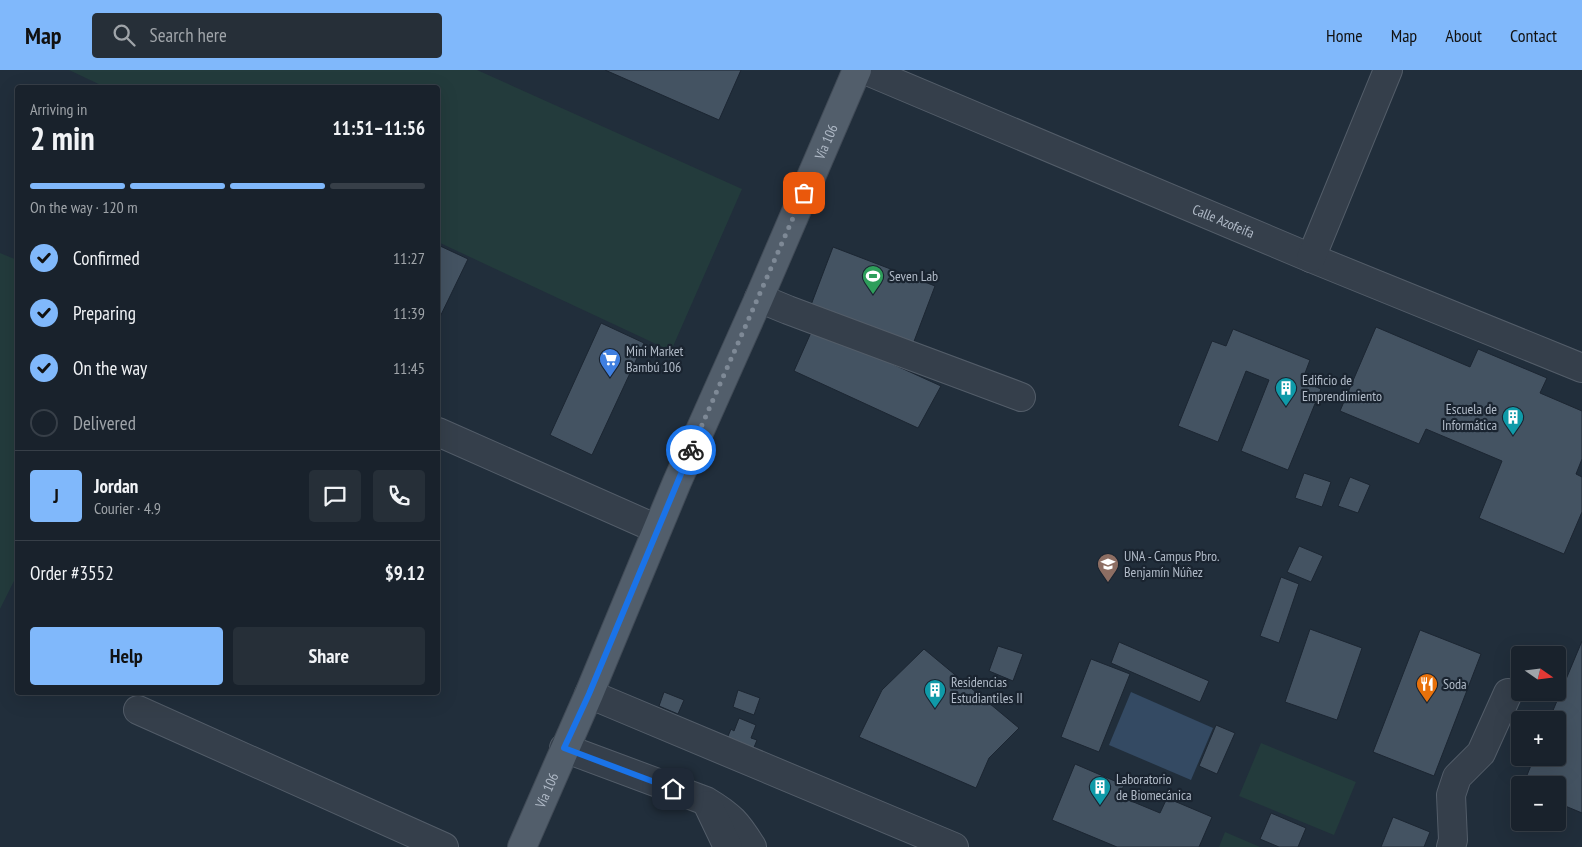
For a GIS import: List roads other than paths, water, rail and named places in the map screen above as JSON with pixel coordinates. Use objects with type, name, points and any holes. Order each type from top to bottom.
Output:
[{"type":"main road","name":"Vía 106","points":[[522,847],[589,694],[657,529],[857,70]]},
{"type":"street","name":"Calle Azofeifa","points":[[865,70],[1311,258],[1582,368]]},
{"type":"street","points":[[1311,258],[1388,70]]},
{"type":"street","points":[[759,298],[1021,397]]},
{"type":"street","points":[[440,433],[657,529]]},
{"type":"street","points":[[1451,847],[1453,840],[1451,795],[1457,777],[1481,753],[1508,693]]},
{"type":"street","points":[[589,694],[954,847]]},
{"type":"street","points":[[138,710],[444,847]]},
{"type":"street","points":[[564,748],[706,801],[723,811],[738,824],[752,847]]},
{"type":"street","points":[[706,801],[728,847]]},
{"type":"water","points":[[1131,692],[1213,728],[1191,780],[1109,745]]},
{"type":"place","name":"Seven Lab","points":[[873,295]]},
{"type":"place","name":"Mini Market Bambú 106","points":[[610,378]]},
{"type":"place","name":"Edificio de Emprendimiento","points":[[1286,407]]},
{"type":"place","name":"Escuela de Informática","points":[[1513,436]]},
{"type":"place","name":"UNA - Campus Pbro. Benjamín Núñez","points":[[1108,583]]},
{"type":"place","name":"Soda","points":[[1427,703]]},
{"type":"place","name":"Residencias Estudiantiles II","points":[[935,709]]},
{"type":"place","name":"Laboratorio de Biomecánica","points":[[1100,806]]}]
